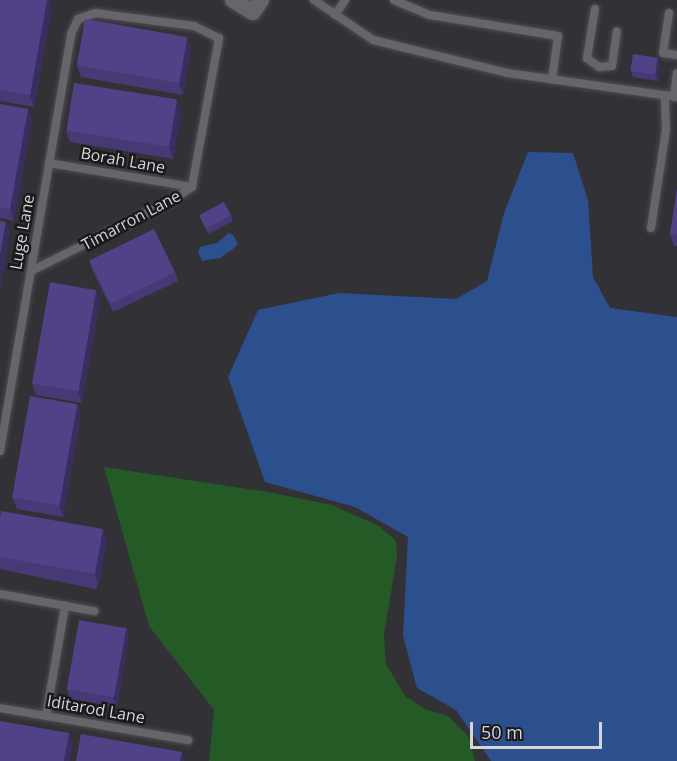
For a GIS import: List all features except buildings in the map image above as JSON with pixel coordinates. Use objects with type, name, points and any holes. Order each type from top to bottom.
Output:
[{"type":"street","points":[[233,0],[257,6]]},
{"type":"lane","points":[[314,0],[373,40],[507,74],[672,97]]},
{"type":"lane","points":[[335,15],[345,0]]},
{"type":"lane","points":[[394,0],[430,15],[558,36],[552,80]]},
{"type":"lane","points":[[595,9],[587,58],[599,67],[612,66],[616,31]]},
{"type":"lane","name":"Timarron Lane","points":[[31,271],[173,200],[192,187],[219,38],[194,26],[95,13],[78,19]]},
{"type":"lane","points":[[669,13],[663,52],[677,55]]},
{"type":"lane","name":"Luge Lane","points":[[0,451],[71,34],[78,19]]},
{"type":"lane","points":[[651,228],[677,73]]},
{"type":"lane","name":"Borah Lane","points":[[49,163],[192,187]]},
{"type":"lane","points":[[0,594],[94,611]]},
{"type":"lane","points":[[46,716],[65,606]]},
{"type":"lane","name":"Iditarod Lane","points":[[0,708],[188,740]]},
{"type":"green space","points":[[104,467],[268,492],[332,505],[379,526],[396,541],[397,557],[384,635],[386,664],[405,696],[425,709],[448,716],[468,736],[475,761],[209,761],[214,710],[149,626]]},
{"type":"water","points":[[528,152],[573,153],[588,200],[593,277],[610,308],[677,317],[677,761],[491,761],[456,710],[417,688],[403,636],[408,537],[355,507],[265,482],[228,377],[258,310],[339,293],[456,299],[487,281],[504,213]]},
{"type":"water","points":[[229,233],[233,235],[238,244],[220,258],[202,261],[198,252],[200,247],[217,243]]}]
